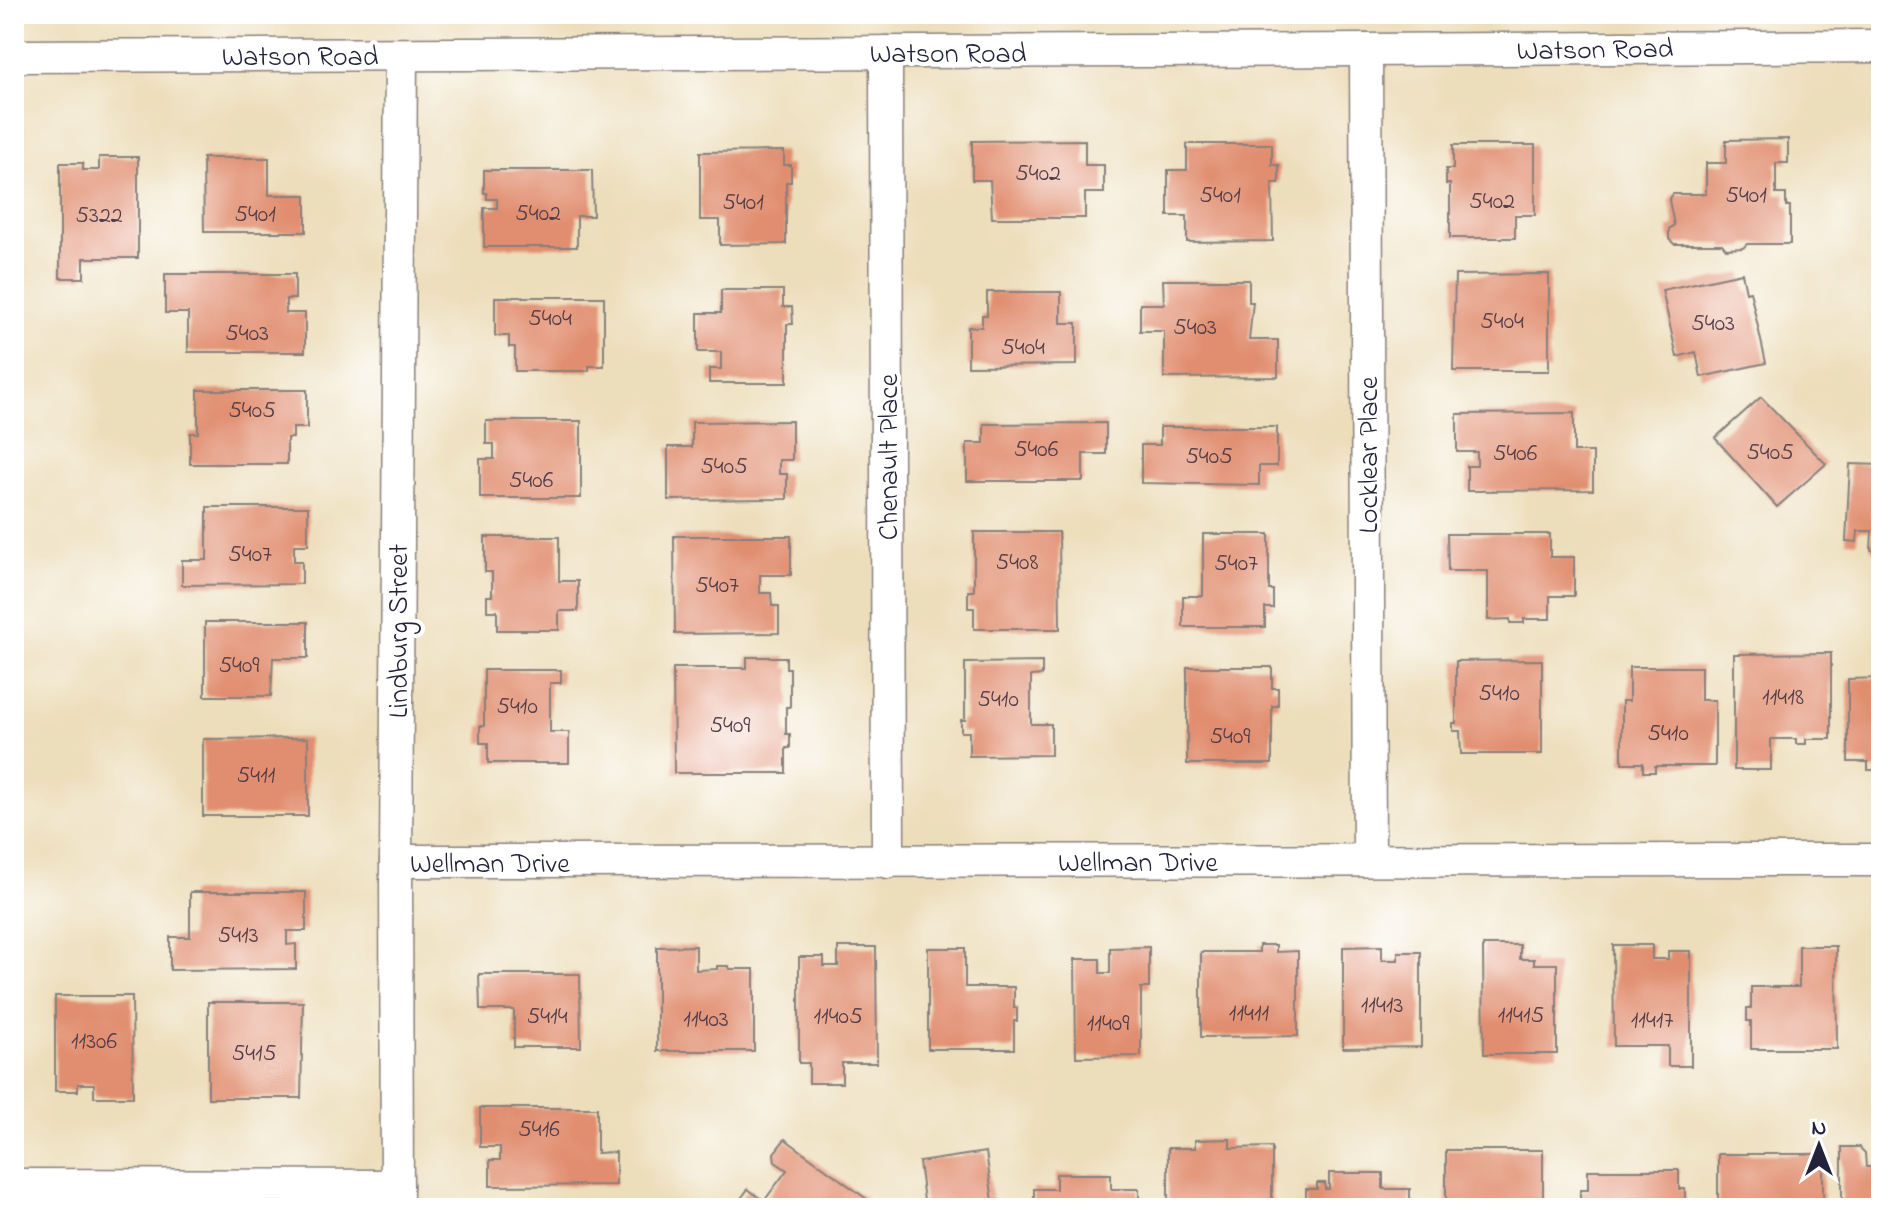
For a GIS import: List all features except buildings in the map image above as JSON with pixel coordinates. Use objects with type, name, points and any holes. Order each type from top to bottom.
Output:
[{"type":"street","name":"Watson Road","points":[[14,56],[1881,46]]},
{"type":"street","name":"Locklear Place","points":[[1366,50],[1369,860]]},
{"type":"street","name":"Chenault Place","points":[[886,52],[888,862]]},
{"type":"street","name":"Lindburg Street","points":[[397,1197],[401,55]]},
{"type":"street","name":"Wellman Drive","points":[[396,861],[1881,860]]},
{"type":"street","points":[[14,1185],[397,1197]]}]
